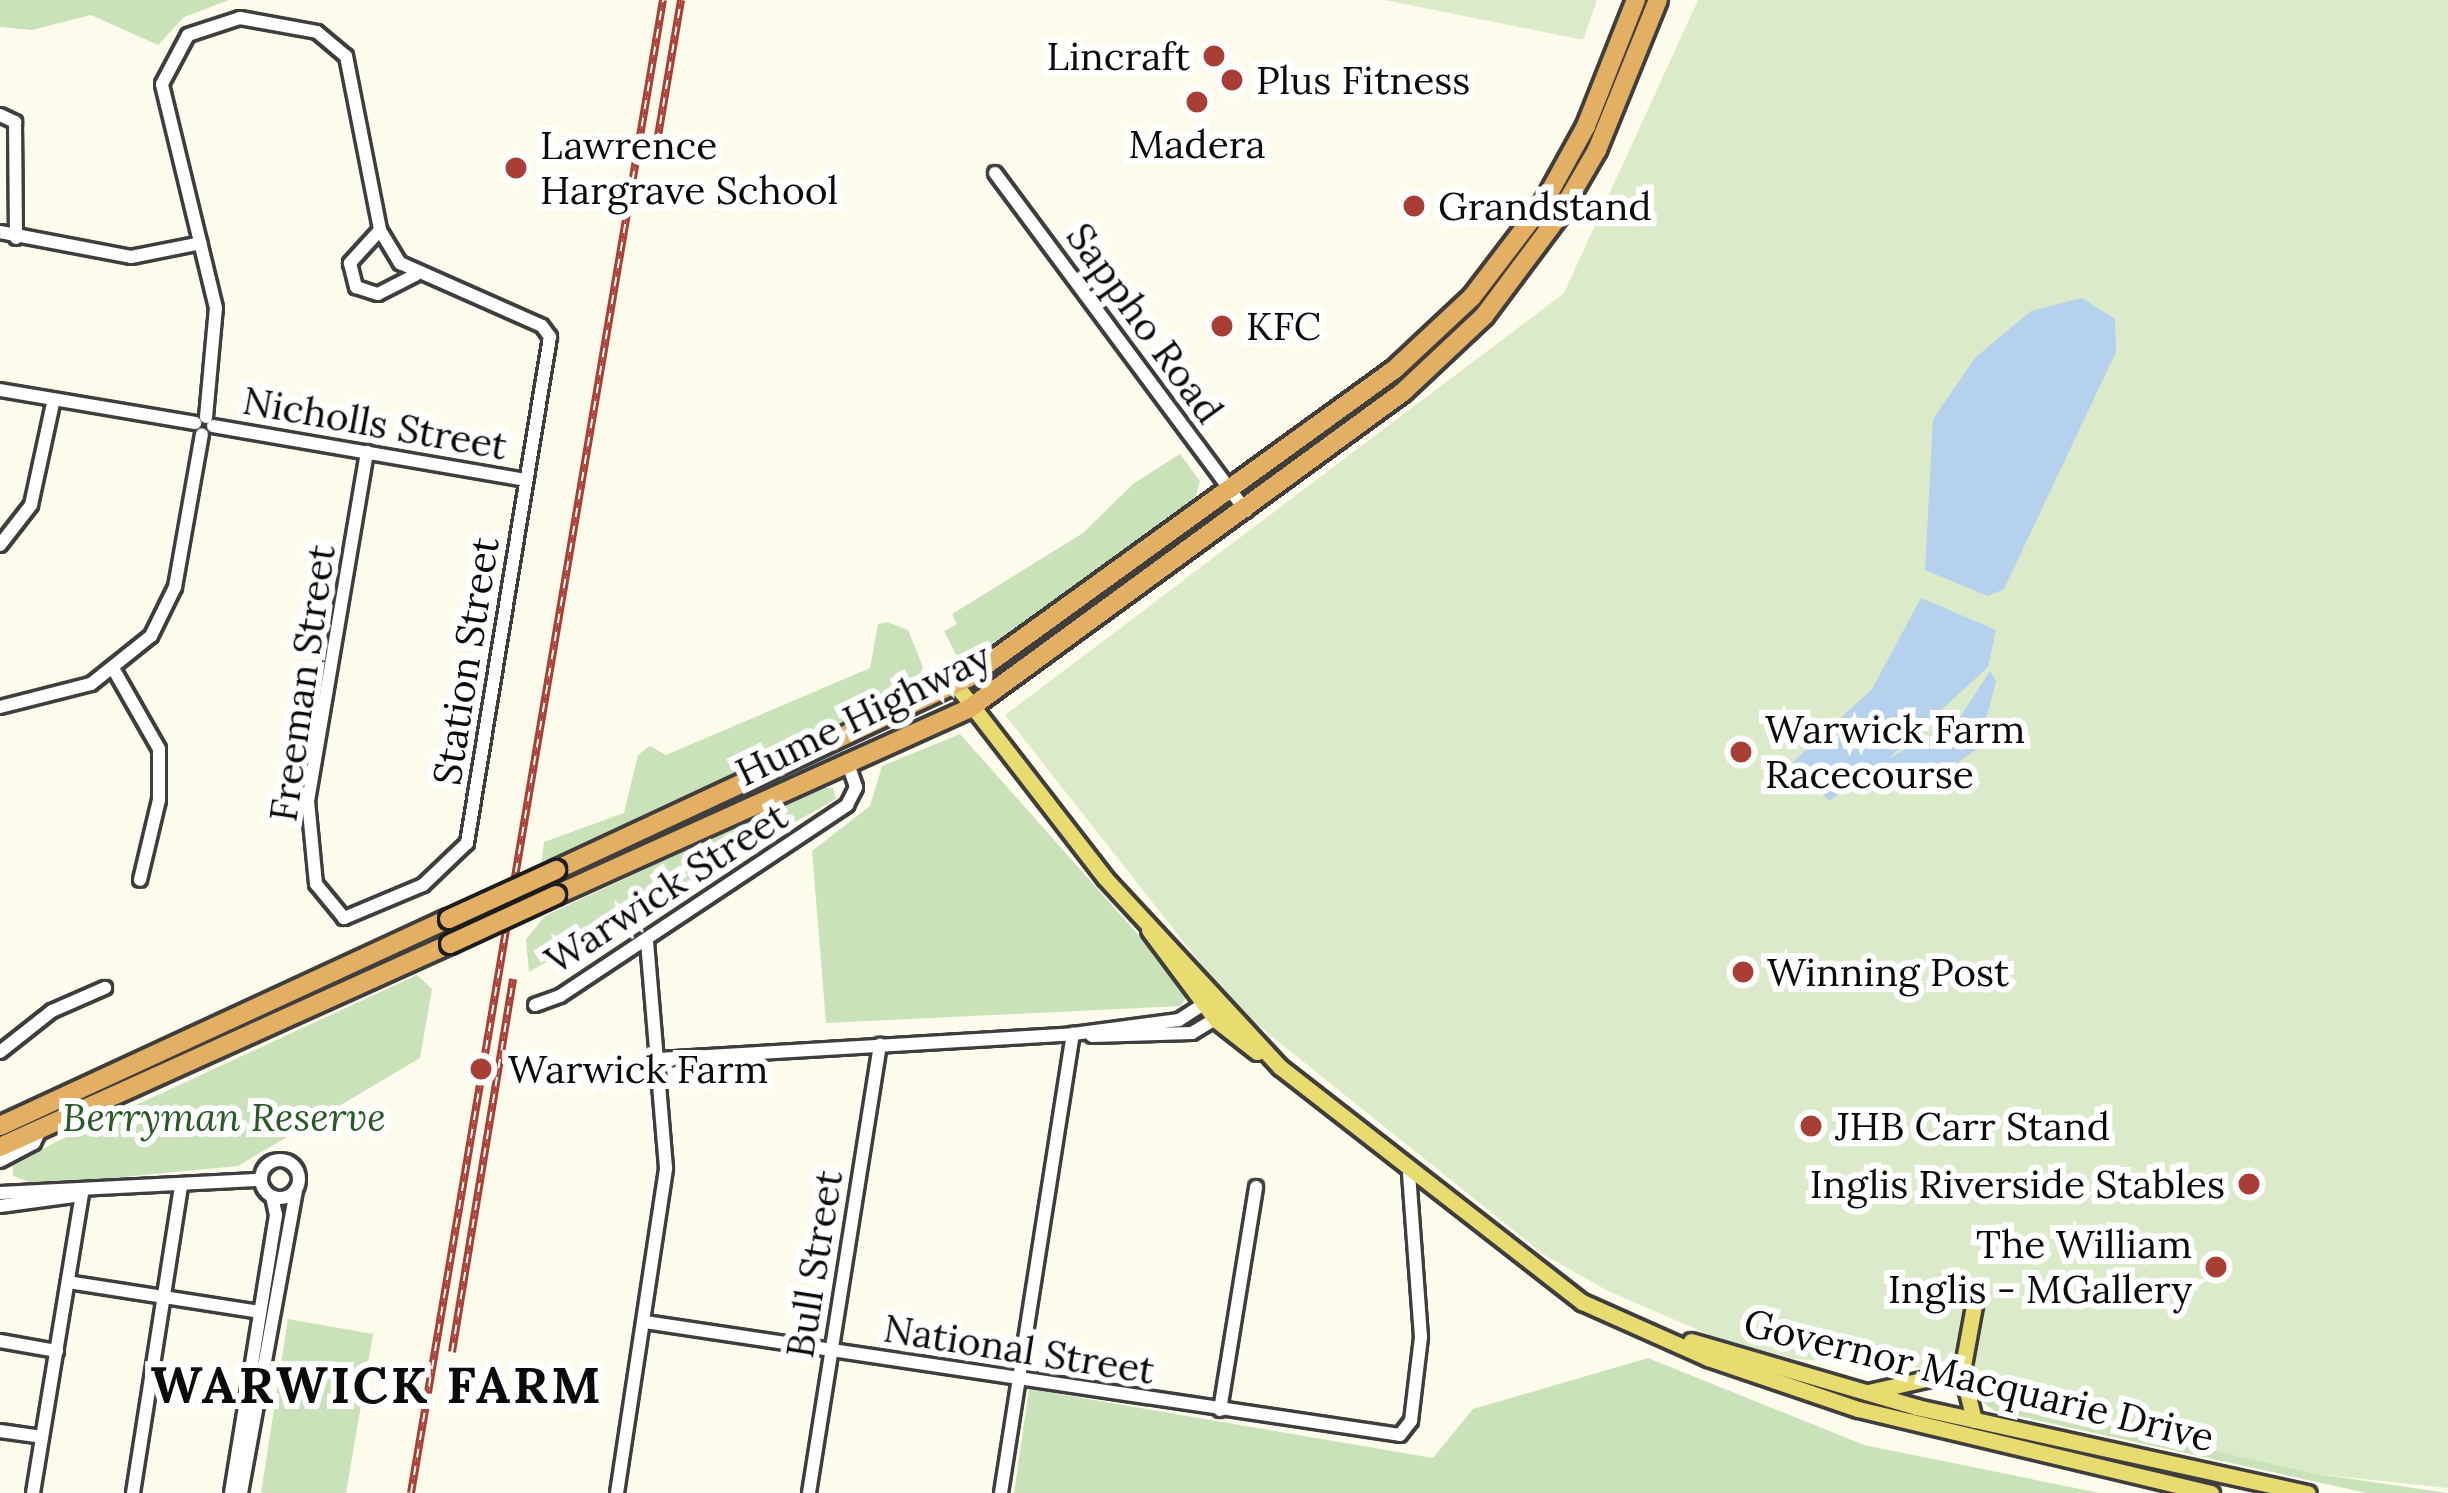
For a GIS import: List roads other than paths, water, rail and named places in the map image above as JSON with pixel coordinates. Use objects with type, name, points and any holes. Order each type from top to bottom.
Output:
[{"type":"highway","name":"Hume Highway","points":[[0,1126],[956,685],[1233,493],[1395,369],[1498,267],[1570,159],[1639,13],[1658,0]]},
{"type":"highway","name":"Hume Highway","points":[[0,1147],[970,707],[1389,404],[1484,316],[1558,218],[1597,150],[1639,13]]},
{"type":"main road","name":"Governor Macquarie Drive","points":[[956,685],[1221,1016],[1409,1174],[1572,1292],[1640,1330],[1788,1387],[1951,1435],[2211,1493]]},
{"type":"main road","name":"Governor Macquarie Drive","points":[[1572,1292],[1687,1340],[1865,1393],[2308,1493]]},
{"type":"main road","points":[[1974,1420],[1963,1371],[1976,1300]]},
{"type":"main road","points":[[1865,1393],[1940,1376]]},
{"type":"street","points":[[0,706],[78,690],[114,670],[151,636],[172,596],[204,425],[217,321],[162,83],[182,40],[230,18],[317,32],[346,56],[380,230],[415,275],[378,294],[356,287],[350,263],[380,230]]},
{"type":"street","points":[[0,115],[15,122],[16,238]]},
{"type":"street","name":"Sappho Road","points":[[995,173],[1246,511]]},
{"type":"street","points":[[0,232],[131,257],[201,243]]},
{"type":"street","name":"Station Street","points":[[338,916],[423,885],[466,843],[550,337],[542,326],[415,275]]},
{"type":"street","name":"Nicholls Street","points":[[0,390],[526,480]]},
{"type":"street","points":[[0,545],[32,505],[54,399]]},
{"type":"street","name":"Freeman Street","points":[[338,916],[316,884],[308,801],[367,452]]},
{"type":"street","points":[[114,670],[155,735],[160,762],[140,880]]},
{"type":"street","name":"Warwick Street","points":[[536,1005],[646,940],[847,805],[856,788],[847,761]]},
{"type":"street","points":[[617,1493],[666,1168],[646,940]]},
{"type":"street","points":[[0,1052],[52,1011],[104,988]]},
{"type":"street","points":[[658,1059],[1073,1034],[1162,1024],[1208,1001]]},
{"type":"street","points":[[1073,1034],[1168,1035],[1221,1016]]},
{"type":"street","points":[[1000,1493],[1073,1034]]},
{"type":"street","name":"Bull Street","points":[[809,1493],[880,1046]]},
{"type":"street","points":[[0,1161],[34,1143],[40,1129]]},
{"type":"street","points":[[241,1493],[298,1174],[286,1161],[268,1164],[261,1180]]},
{"type":"street","name":"National Street","points":[[645,1322],[1400,1436],[1411,1421],[1422,1307],[1409,1174]]},
{"type":"street","points":[[0,1179],[10,1190],[82,1195]]},
{"type":"street","points":[[0,1206],[261,1180]]},
{"type":"street","points":[[231,1493],[260,1312],[272,1196],[261,1180]]},
{"type":"street","points":[[1220,1410],[1256,1187]]},
{"type":"street","points":[[133,1493],[181,1188]]},
{"type":"street","points":[[272,1196],[296,1190]]},
{"type":"street","points":[[0,1193],[41,1193]]},
{"type":"street","points":[[33,1493],[82,1195]]},
{"type":"street","points":[[68,1282],[260,1312]]},
{"type":"street","points":[[0,1341],[57,1351]]},
{"type":"street","points":[[0,1431],[43,1437]]},
{"type":"water","points":[[2082,298],[2115,319],[2116,352],[2004,589],[1988,596],[1925,570],[1933,419],[1975,358],[2031,311]]},
{"type":"water","points":[[1921,598],[1996,630],[1988,667],[1888,759],[1958,720],[1990,671],[1996,681],[1979,747],[1924,788],[1897,772],[1871,771],[1829,801],[1793,762],[1872,689]]},
{"type":"railway","points":[[411,1493],[663,0]]},
{"type":"railway","points":[[657,142],[681,0]]},
{"type":"railway","points":[[452,1352],[513,979]]},
{"type":"place","name":"Lincraft","points":[[1214,56]]},
{"type":"place","name":"Plus Fitness","points":[[1232,80]]},
{"type":"place","name":"Madera","points":[[1197,102]]},
{"type":"place","name":"Lawrence Hargrave School","points":[[516,168]]},
{"type":"place","name":"Grandstand","points":[[1414,206]]},
{"type":"place","name":"KFC","points":[[1222,326]]},
{"type":"place","name":"Warwick Farm Racecourse","points":[[1741,752]]},
{"type":"place","name":"Winning Post","points":[[1743,972]]},
{"type":"place","name":"Warwick Farm","points":[[481,1069]]},
{"type":"place","name":"JHB Carr Stand","points":[[1811,1126]]},
{"type":"place","name":"Inglis Riverside Stables","points":[[2249,1184]]},
{"type":"place","name":"The William Inglis - MGallery","points":[[2216,1267]]},
{"type":"district","name":"WARWICK FARM","points":[[377,1385]]},
{"type":"park label","name":"Berryman Reserve","points":[[224,1117]]}]
